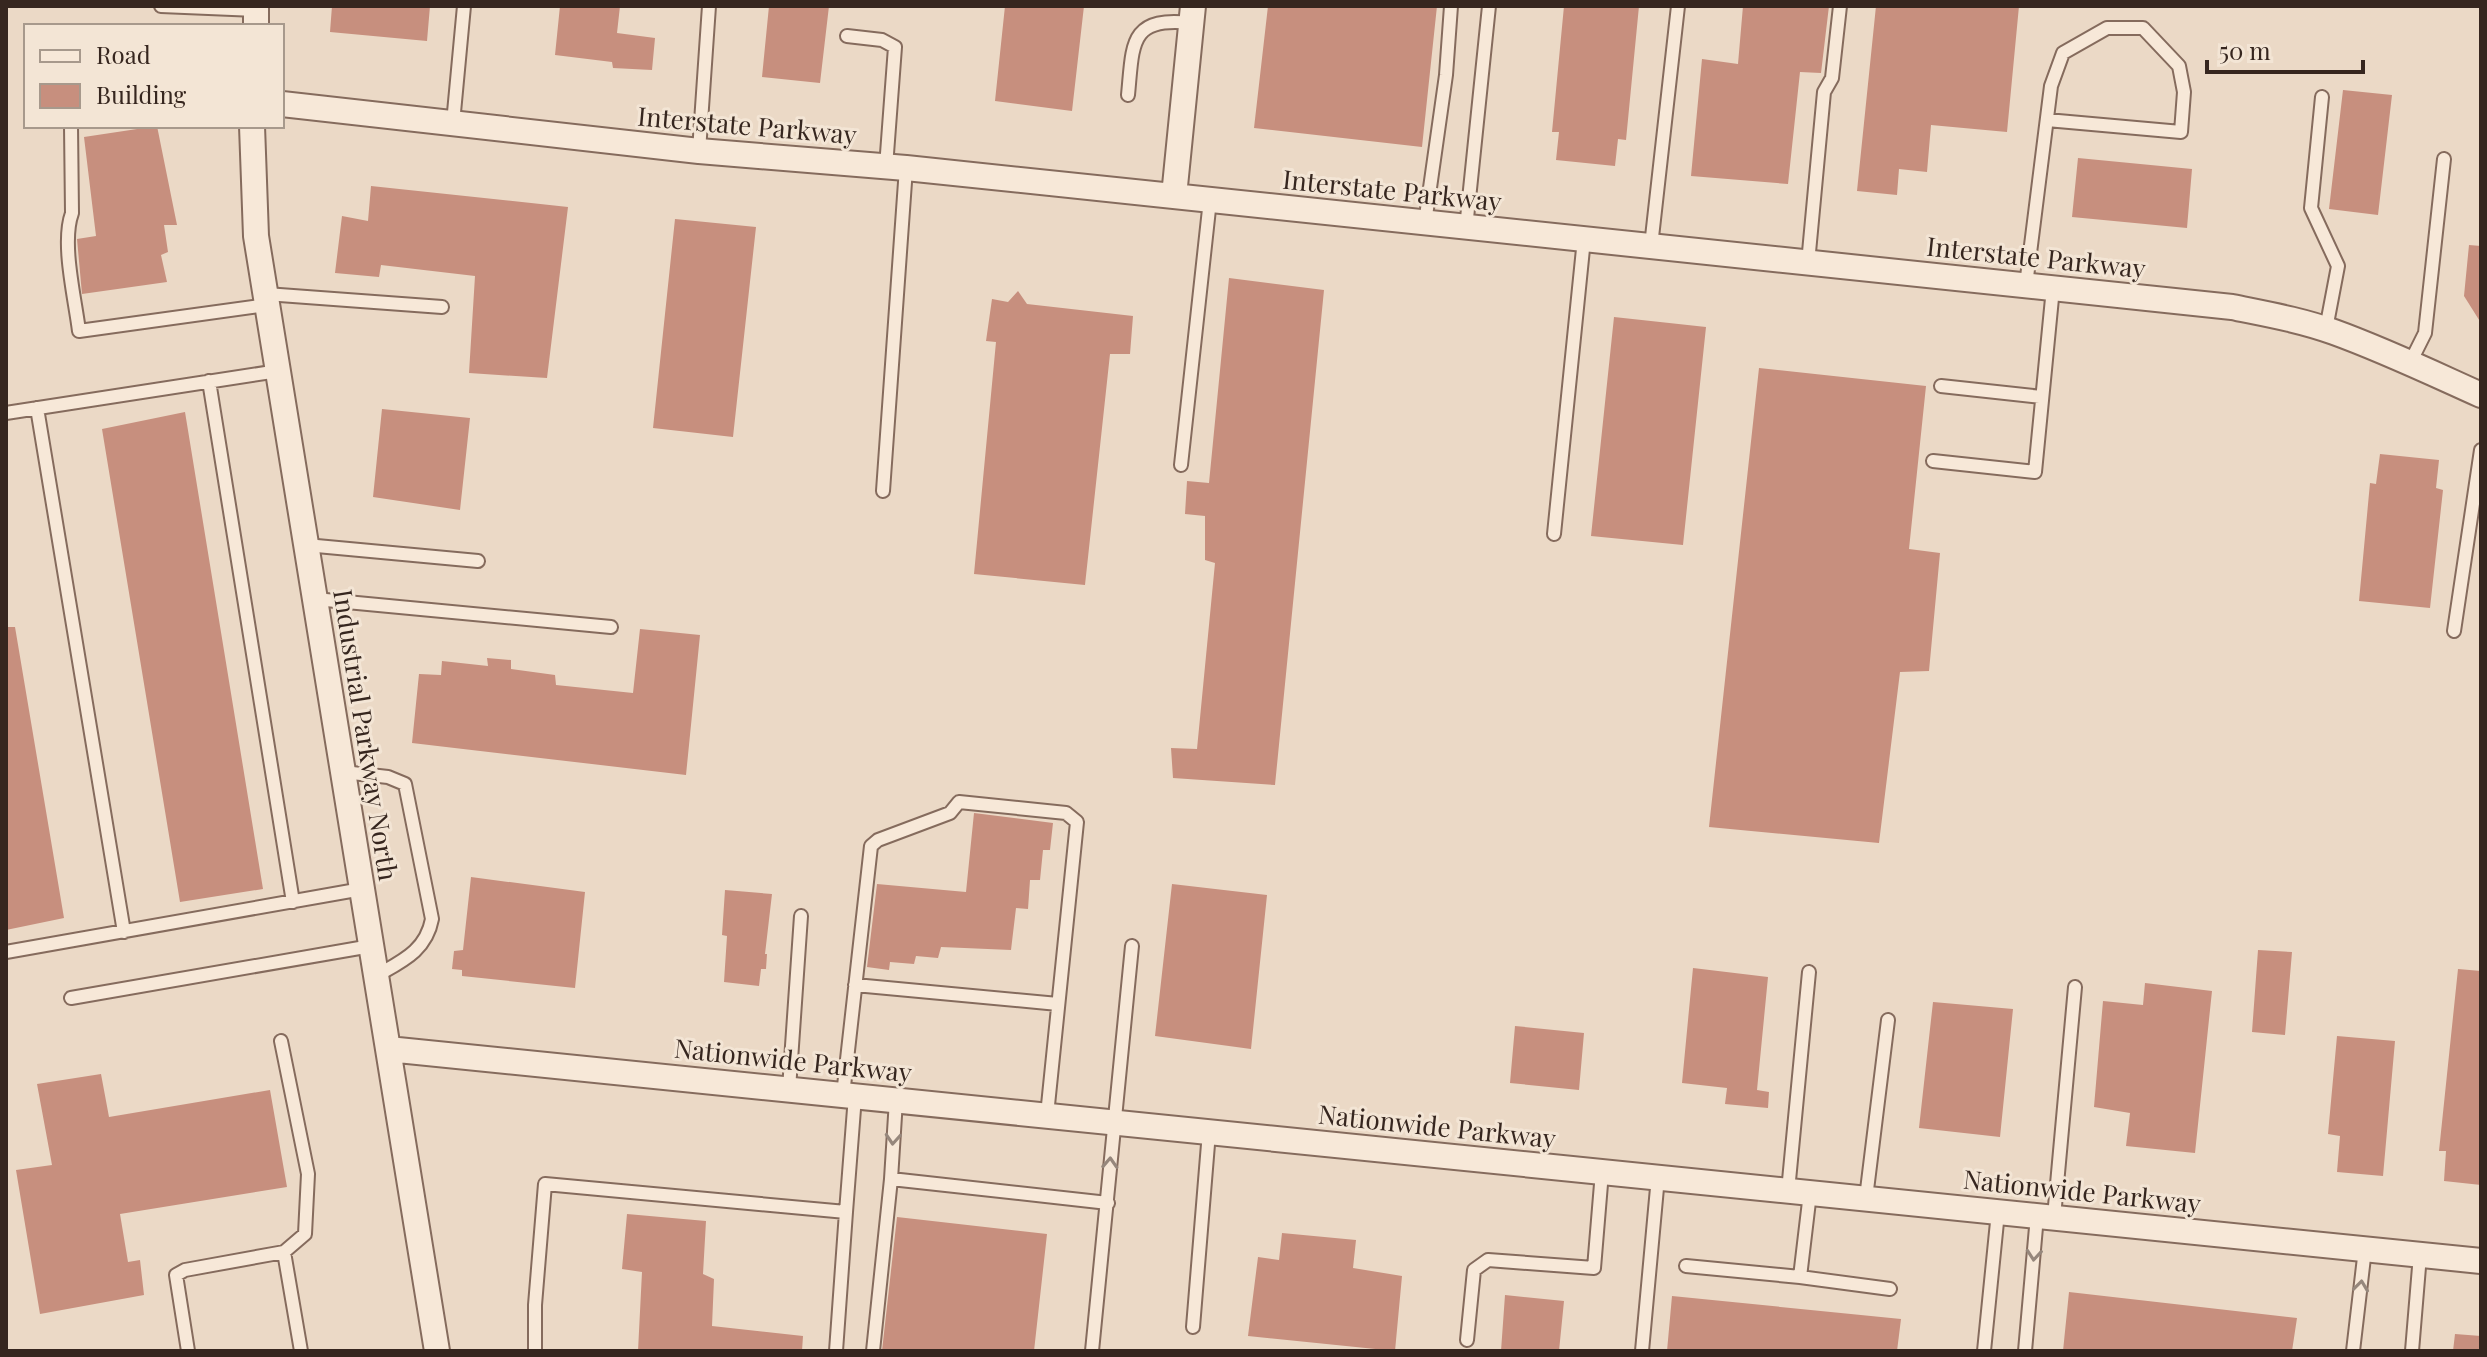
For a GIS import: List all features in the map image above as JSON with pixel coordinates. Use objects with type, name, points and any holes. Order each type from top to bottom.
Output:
[{"type":"street","points":[[1174,196],[1192,15]]},
{"type":"street","name":"Interstate Parkway","points":[[284,104],[699,151],[1174,196],[2232,307],[2326,329],[2481,395]]},
{"type":"street","name":"Industrial Parkway North","points":[[252,128],[256,236],[437,1351]]},
{"type":"street","name":"Nationwide Parkway","points":[[388,1049],[2481,1261]]},
{"type":"lane","points":[[161,6],[256,14]]},
{"type":"lane","points":[[453,123],[464,6]]},
{"type":"lane","points":[[699,151],[709,6]]},
{"type":"lane","points":[[1425,223],[1446,75],[1451,6]]},
{"type":"lane","points":[[1466,228],[1489,6]]},
{"type":"lane","points":[[1651,246],[1678,6]]},
{"type":"lane","points":[[1808,263],[1824,92],[1832,78],[1840,6]]},
{"type":"lane","points":[[1128,95],[1132,55],[1143,30],[1150,25],[1192,15]]},
{"type":"lane","points":[[2026,285],[2051,86],[2063,53],[2107,28],[2143,28],[2179,66],[2184,92],[2181,132],[2047,120]]},
{"type":"lane","points":[[847,36],[882,40],[895,47],[896,168],[883,491]]},
{"type":"lane","points":[[2322,97],[2311,208],[2338,266],[2326,329]]},
{"type":"lane","points":[[71,128],[72,213],[68,241],[79,331],[266,300],[442,307]]},
{"type":"lane","points":[[2410,363],[2425,333],[2444,159]]},
{"type":"lane","points":[[1181,465],[1210,200]]},
{"type":"lane","points":[[1554,534],[1584,239]]},
{"type":"lane","points":[[1933,461],[2035,472],[2053,288]]},
{"type":"lane","points":[[6,413],[278,371]]},
{"type":"lane","points":[[209,381],[293,902]]},
{"type":"lane","points":[[1941,386],[2042,397]]},
{"type":"lane","points":[[37,408],[124,932]]},
{"type":"lane","points":[[2454,631],[2481,450]]},
{"type":"lane","points":[[306,545],[478,561]]},
{"type":"lane","points":[[315,599],[611,627]]},
{"type":"lane","points":[[343,772],[388,777],[405,784],[432,919],[428,937],[418,948],[376,976]]},
{"type":"lane","points":[[836,1351],[846,1212],[855,985],[871,846],[878,840],[950,813],[959,802],[1066,813],[1077,822],[1047,1115]]},
{"type":"lane","points":[[6,952],[362,889]]},
{"type":"lane","points":[[789,1089],[801,916]]},
{"type":"lane","points":[[71,998],[371,946]]},
{"type":"lane","points":[[1092,1351],[1132,946]]},
{"type":"lane","points":[[1800,1277],[1799,1192],[1809,972]]},
{"type":"lane","points":[[855,985],[1058,1004]]},
{"type":"lane","points":[[2025,1351],[2030,1295],[2046,1216],[2075,987]]},
{"type":"lane","points":[[1866,1198],[1888,1020]]},
{"type":"lane","points":[[188,1351],[176,1275],[185,1270],[284,1252],[305,1234],[308,1174],[281,1041]]},
{"type":"lane","points":[[873,1351],[896,1100]]},
{"type":"lane","points":[[1193,1327],[1209,1132]]},
{"type":"lane","points":[[1467,1340],[1474,1270],[1488,1260],[1594,1268],[1602,1172]]},
{"type":"lane","points":[[1642,1351],[1658,1177]]},
{"type":"lane","points":[[891,1179],[1108,1203]]},
{"type":"lane","points":[[535,1351],[535,1305],[545,1184],[846,1212]]},
{"type":"lane","points":[[1984,1351],[1998,1212]]},
{"type":"lane","points":[[2353,1351],[2365,1249]]},
{"type":"lane","points":[[284,1252],[301,1351]]},
{"type":"lane","points":[[2412,1351],[2420,1255]]},
{"type":"lane","points":[[1686,1266],[1890,1289]]},
{"type":"building","points":[[332,6],[430,6],[427,41],[330,32]]},
{"type":"building","points":[[560,6],[620,6],[617,33],[655,38],[652,70],[613,68],[612,62],[555,55]]},
{"type":"building","points":[[769,6],[829,6],[820,83],[762,77]]},
{"type":"building","points":[[1005,6],[1084,6],[1072,111],[995,101]]},
{"type":"building","points":[[1268,6],[1437,6],[1422,147],[1254,128]]},
{"type":"building","points":[[1564,6],[1639,6],[1626,140],[1618,139],[1615,166],[1556,160],[1559,132],[1552,132]]},
{"type":"building","points":[[1743,6],[1829,6],[1821,73],[1800,72],[1788,184],[1691,176],[1702,59],[1738,64]]},
{"type":"building","points":[[1876,6],[2019,6],[2007,132],[1931,125],[1927,172],[1899,169],[1897,195],[1857,191]]},
{"type":"building","points":[[2343,90],[2392,95],[2378,215],[2329,209]]},
{"type":"building","points":[[157,128],[177,225],[164,225],[168,252],[161,255],[167,282],[82,294],[77,239],[96,236],[84,137]]},
{"type":"building","points":[[2078,158],[2192,169],[2187,228],[2072,217]]},
{"type":"building","points":[[371,186],[568,207],[547,378],[469,373],[475,276],[381,265],[379,277],[335,273],[342,216],[368,221]]},
{"type":"building","points":[[675,219],[756,227],[733,437],[653,428]]},
{"type":"building","points":[[2469,245],[2481,246],[2481,323],[2464,296]]},
{"type":"building","points":[[1229,278],[1324,290],[1275,785],[1173,778],[1171,748],[1197,749],[1215,563],[1205,560],[1205,516],[1185,514],[1187,481],[1209,483]]},
{"type":"building","points":[[1018,291],[1027,304],[1133,316],[1130,354],[1110,354],[1085,585],[974,574],[996,342],[986,341],[992,299],[1008,302]]},
{"type":"building","points":[[1614,317],[1706,327],[1683,545],[1591,536]]},
{"type":"building","points":[[1759,368],[1926,386],[1909,549],[1940,553],[1929,671],[1900,672],[1879,843],[1709,827]]},
{"type":"building","points":[[382,409],[470,418],[460,510],[373,497]]},
{"type":"building","points":[[185,412],[263,889],[180,902],[102,429]]},
{"type":"building","points":[[2380,454],[2439,460],[2436,488],[2443,490],[2430,608],[2359,601],[2370,483],[2376,484]]},
{"type":"building","points":[[6,627],[15,627],[64,918],[6,930]]},
{"type":"building","points":[[640,629],[700,635],[686,775],[412,743],[419,674],[441,675],[442,661],[488,666],[487,658],[511,660],[511,669],[555,675],[556,685],[633,693]]},
{"type":"building","points":[[974,813],[1053,823],[1050,850],[1043,850],[1040,880],[1030,880],[1028,909],[1016,908],[1011,950],[941,947],[938,958],[916,956],[914,964],[890,962],[889,970],[867,967],[877,884],[966,892]]},
{"type":"building","points":[[471,877],[585,892],[575,988],[462,976],[462,970],[452,969],[454,951],[463,950]]},
{"type":"building","points":[[1172,884],[1267,895],[1251,1049],[1155,1036]]},
{"type":"building","points":[[725,890],[772,894],[766,969],[761,969],[759,986],[724,982],[727,936],[722,935]]},
{"type":"building","points":[[2258,950],[2292,952],[2285,1035],[2252,1032]]},
{"type":"building","points":[[1693,968],[1768,977],[1757,1090],[1769,1092],[1768,1108],[1725,1104],[1727,1088],[1682,1083]]},
{"type":"building","points":[[2458,969],[2481,971],[2481,1185],[2444,1181],[2446,1151],[2439,1151]]},
{"type":"building","points":[[2145,983],[2212,991],[2195,1153],[2126,1146],[2130,1113],[2094,1107],[2103,1001],[2143,1005]]},
{"type":"building","points":[[1933,1002],[2013,1009],[2000,1137],[1919,1128]]},
{"type":"building","points":[[1515,1026],[1584,1033],[1579,1090],[1510,1083]]},
{"type":"building","points":[[2337,1036],[2395,1041],[2383,1176],[2337,1172],[2340,1136],[2328,1134]]},
{"type":"building","points":[[101,1074],[109,1117],[270,1090],[287,1187],[120,1214],[128,1262],[140,1260],[144,1295],[40,1314],[16,1170],[52,1165],[37,1084]]},
{"type":"building","points":[[627,1214],[706,1221],[703,1274],[714,1279],[712,1326],[803,1336],[802,1351],[638,1351],[642,1272],[622,1269]]},
{"type":"building","points":[[897,1217],[1047,1234],[1034,1351],[882,1351]]},
{"type":"building","points":[[1282,1233],[1356,1240],[1353,1268],[1402,1276],[1395,1351],[1248,1336],[1258,1257],[1279,1260]]},
{"type":"building","points":[[2069,1292],[2297,1318],[2292,1351],[2063,1351]]},
{"type":"building","points":[[1505,1295],[1564,1301],[1559,1351],[1501,1351]]},
{"type":"building","points":[[1672,1296],[1901,1319],[1897,1351],[1667,1351]]},
{"type":"building","points":[[2455,1334],[2481,1336],[2481,1351],[2453,1351]]}]
